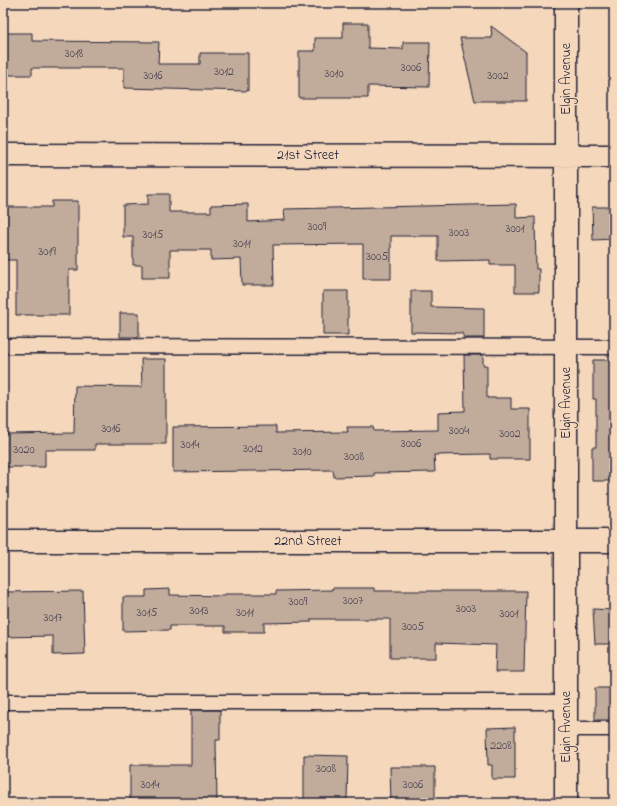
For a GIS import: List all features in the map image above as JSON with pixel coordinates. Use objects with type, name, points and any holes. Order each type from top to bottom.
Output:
[{"type":"street","name":"Elgin Avenue","points":[[566,3],[566,803]]},
{"type":"street","name":"21st Street","points":[[3,155],[614,156]]},
{"type":"street","name":"22nd Street","points":[[3,541],[614,541]]},
{"type":"lane","points":[[3,346],[614,346]]},
{"type":"lane","points":[[3,702],[566,702]]},
{"type":"lane","points":[[566,729],[614,729]]},
{"type":"building","points":[[343,23],[368,23],[368,48],[403,49],[403,42],[430,42],[429,87],[368,86],[368,98],[299,98],[299,51],[315,51],[315,38],[343,38]]},
{"type":"building","points":[[491,26],[526,52],[526,101],[475,101],[460,38],[492,38]]},
{"type":"building","points":[[3,33],[32,33],[32,41],[159,42],[158,64],[200,64],[200,53],[248,53],[248,91],[124,88],[124,68],[32,68],[32,75],[3,75]]},
{"type":"building","points":[[148,194],[169,194],[169,212],[211,212],[211,205],[248,204],[248,222],[285,220],[284,209],[516,204],[516,218],[535,217],[536,269],[539,269],[539,292],[515,292],[515,265],[490,265],[490,260],[438,261],[438,236],[391,236],[391,279],[363,279],[363,244],[273,245],[274,285],[242,285],[241,259],[211,260],[211,250],[170,250],[170,278],[142,278],[142,265],[133,265],[133,237],[123,237],[123,205],[148,204]]},
{"type":"building","points":[[52,201],[78,201],[78,270],[69,270],[69,315],[16,315],[16,260],[3,260],[3,207],[52,207]]},
{"type":"building","points":[[592,207],[614,207],[614,239],[593,240]]},
{"type":"building","points":[[323,291],[348,291],[348,335],[323,335]]},
{"type":"building","points":[[411,291],[431,291],[431,307],[484,308],[484,338],[464,338],[462,333],[411,332]]},
{"type":"building","points":[[120,313],[139,313],[139,337],[120,337]]},
{"type":"building","points":[[464,355],[483,355],[483,365],[487,365],[487,398],[511,398],[511,409],[530,409],[530,459],[490,459],[490,454],[434,455],[435,472],[374,473],[374,476],[334,477],[333,470],[173,472],[173,427],[276,426],[276,433],[348,432],[347,427],[373,427],[374,431],[438,430],[438,412],[465,411]]},
{"type":"building","points":[[141,359],[166,359],[166,444],[95,444],[95,450],[45,450],[45,467],[3,467],[3,434],[74,433],[75,386],[142,387]]},
{"type":"building","points":[[593,360],[614,360],[614,481],[592,481],[592,447],[596,447],[596,399],[593,399]]},
{"type":"building","points":[[332,588],[374,588],[374,591],[526,591],[524,672],[495,672],[496,645],[436,643],[436,658],[390,658],[390,619],[311,619],[311,622],[264,623],[264,632],[225,632],[225,626],[170,626],[170,630],[123,631],[123,597],[146,597],[146,590],[170,589],[170,595],[225,596],[225,594],[276,594],[276,591],[332,590]]},
{"type":"building","points":[[83,591],[85,654],[53,655],[53,636],[3,637],[3,592]]},
{"type":"building","points":[[593,609],[614,610],[614,644],[595,644]]},
{"type":"building","points":[[595,688],[614,688],[614,720],[595,720]]},
{"type":"building","points":[[191,710],[220,710],[220,740],[216,740],[217,803],[130,803],[130,765],[191,765]]},
{"type":"building","points":[[515,727],[515,779],[492,779],[492,765],[488,765],[487,728]]},
{"type":"building","points":[[304,755],[348,756],[347,801],[304,800]]},
{"type":"building","points":[[390,767],[435,767],[435,803],[391,803]]}]
